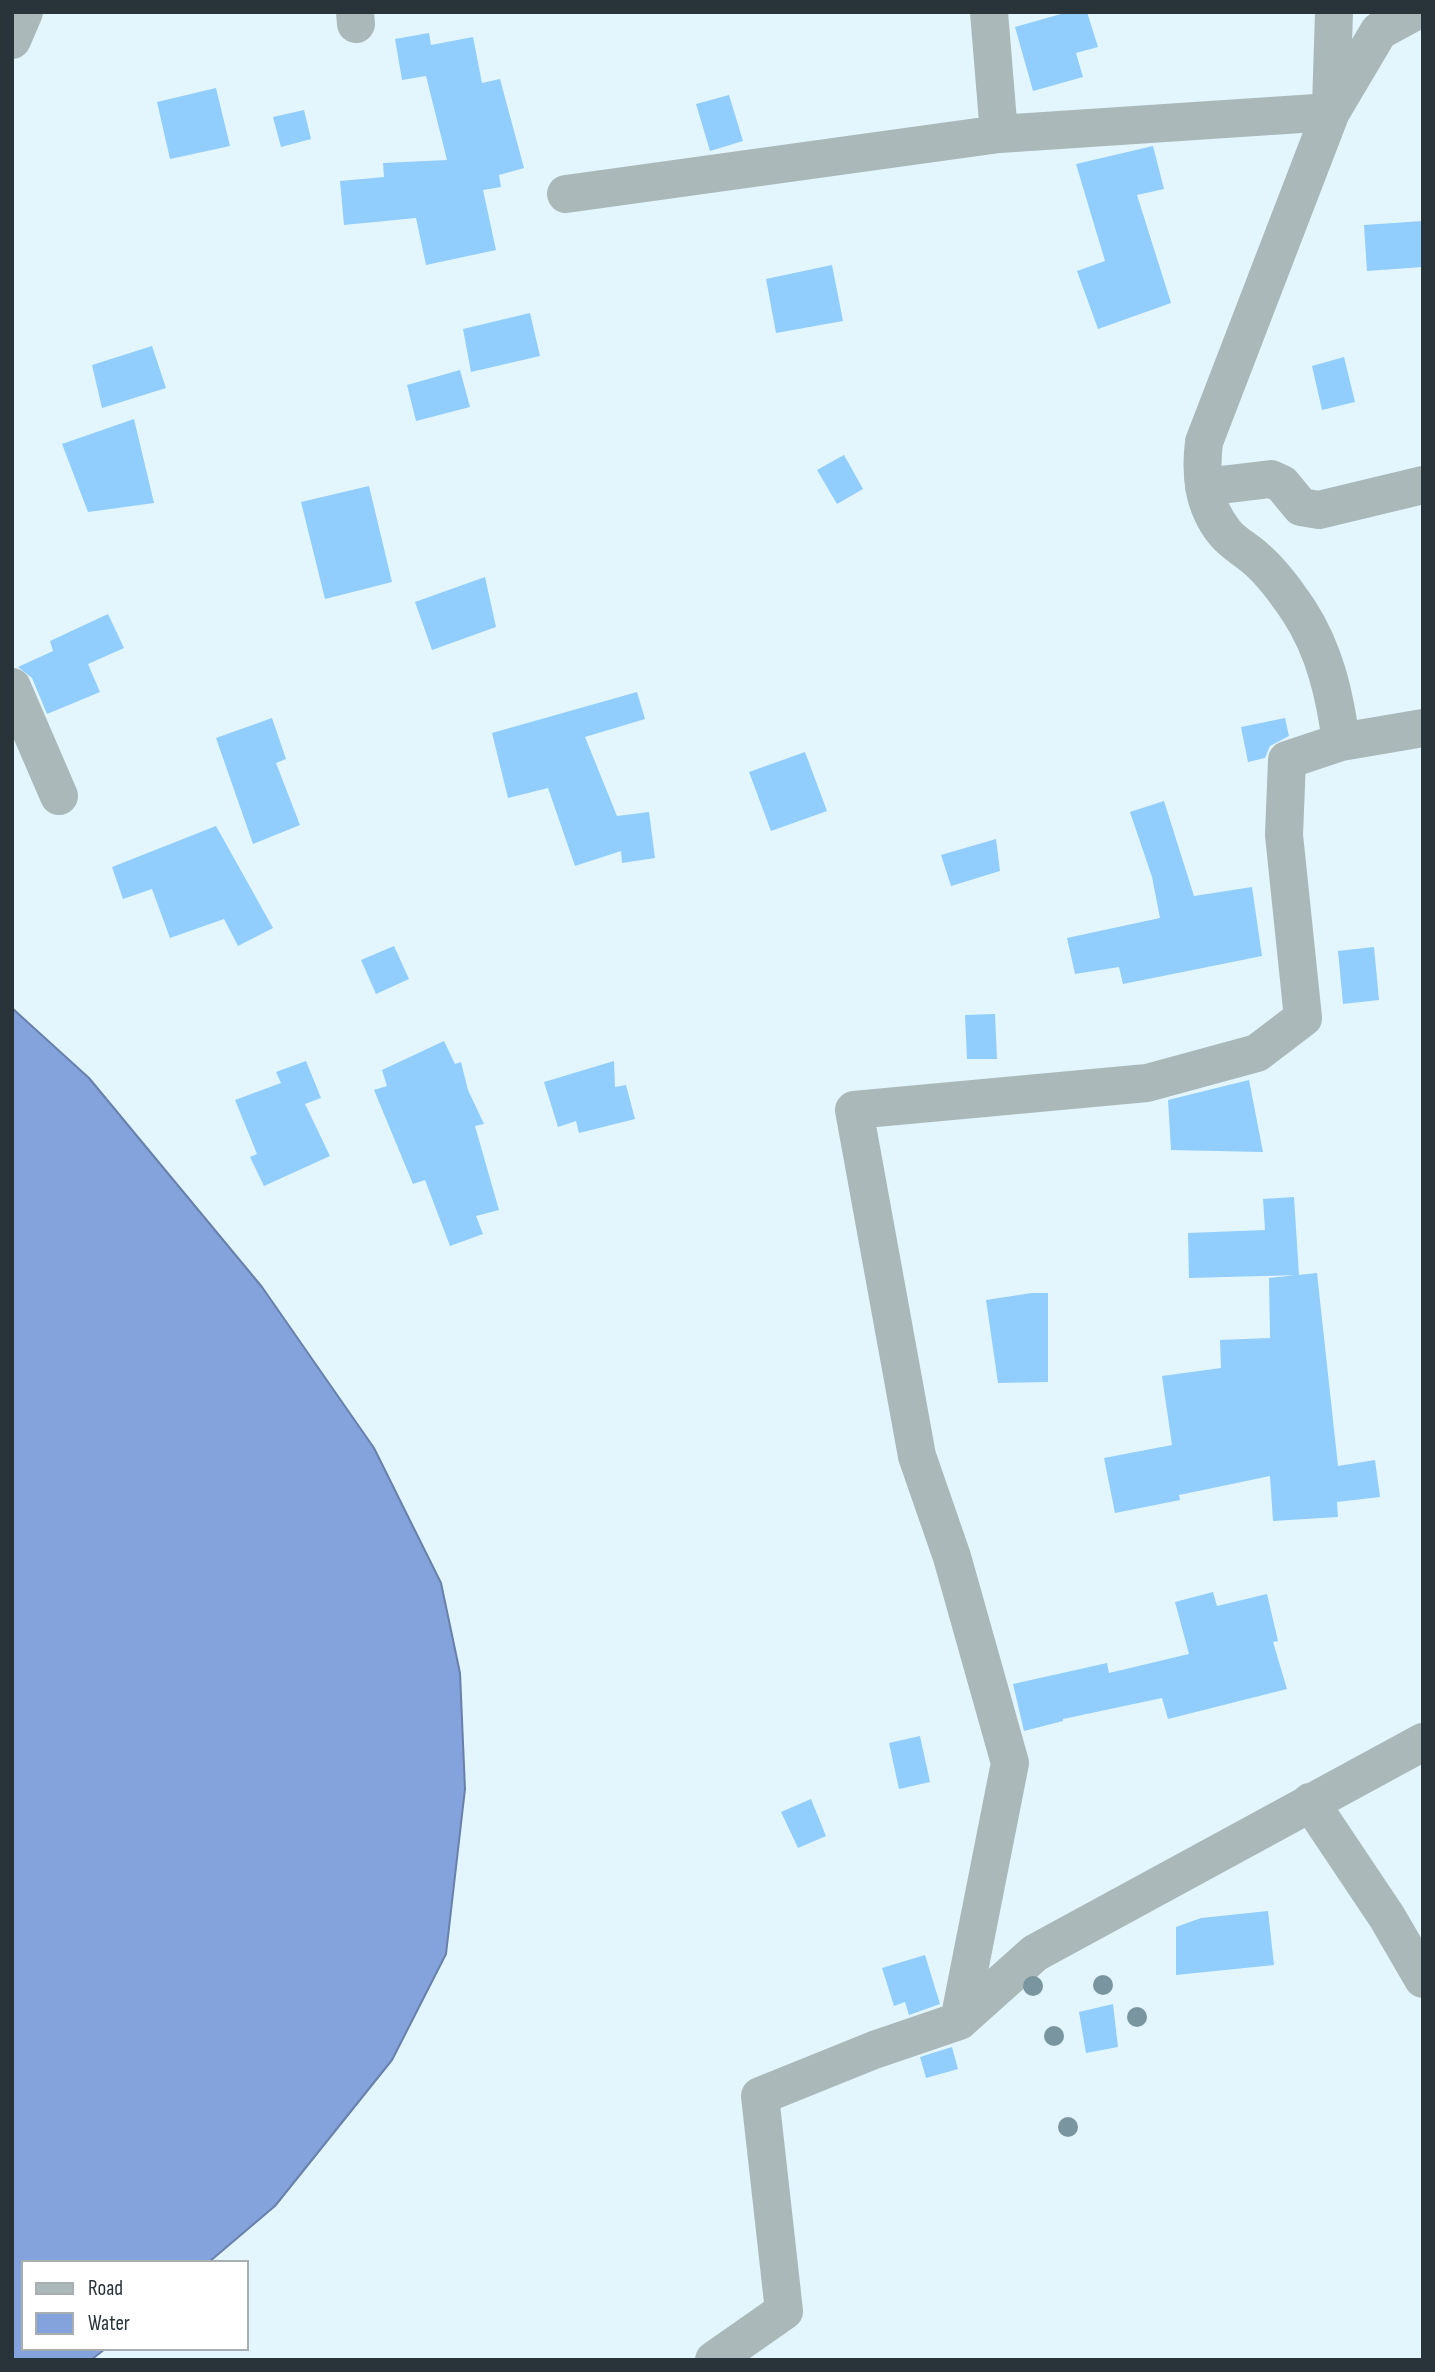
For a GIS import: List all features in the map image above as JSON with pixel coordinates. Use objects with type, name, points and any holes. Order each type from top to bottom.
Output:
[{"type":"street","points":[[12,40],[23,12]]},
{"type":"street","points":[[989,12],[999,134]]},
{"type":"street","points":[[1331,112],[1334,12]]},
{"type":"street","points":[[1340,743],[1329,677],[1301,614],[1264,566],[1227,535],[1208,504],[1201,465],[1204,442],[1331,112],[1379,31],[1414,12]]},
{"type":"street","points":[[566,194],[999,134],[1331,112]]},
{"type":"street","points":[[1203,487],[1271,479],[1282,484],[1301,507],[1319,510],[1423,485]]},
{"type":"street","points":[[12,687],[59,796]]},
{"type":"street","points":[[958,2021],[1010,1763],[952,1558],[917,1456],[854,1110],[1147,1083],[1257,1053],[1303,1018],[1284,835],[1287,760],[1340,743],[1423,728]]},
{"type":"street","points":[[714,2360],[784,2311],[760,2096],[874,2050],[958,2021],[1035,1953],[1423,1742]]},
{"type":"street","points":[[1310,1802],[1387,1917],[1423,1979]]},
{"type":"water","points":[[12,1008],[89,1078],[262,1287],[374,1448],[441,1583],[460,1673],[465,1789],[446,1954],[392,2060],[275,2206],[211,2260],[21,2260],[21,2351],[102,2351],[91,2360],[12,2360]]},
{"type":"building","points":[[1068,12],[1087,12],[1098,47],[1076,53],[1083,77],[1033,91],[1015,27]]},
{"type":"building","points":[[429,33],[431,45],[473,37],[482,83],[500,79],[524,168],[499,175],[501,187],[483,190],[496,250],[426,265],[416,218],[344,225],[340,181],[384,177],[383,163],[447,160],[426,76],[402,80],[395,39]]},
{"type":"building","points":[[216,88],[230,146],[170,159],[157,102]]},
{"type":"building","points":[[729,95],[743,141],[710,151],[696,104]]},
{"type":"building","points":[[304,110],[311,139],[281,147],[273,117]]},
{"type":"building","points":[[1153,146],[1164,189],[1137,195],[1171,303],[1098,329],[1077,271],[1105,261],[1076,164]]},
{"type":"building","points":[[1423,221],[1423,267],[1367,271],[1364,225]]},
{"type":"building","points":[[832,265],[843,321],[776,333],[766,279]]},
{"type":"building","points":[[530,313],[540,356],[471,372],[463,329]]},
{"type":"building","points":[[152,346],[166,388],[102,408],[92,365]]},
{"type":"building","points":[[1344,357],[1355,402],[1322,410],[1312,366]]},
{"type":"building","points":[[460,370],[470,407],[416,421],[407,385]]},
{"type":"building","points":[[134,419],[154,503],[88,512],[62,444]]},
{"type":"building","points":[[844,455],[863,489],[837,504],[817,470]]},
{"type":"building","points":[[369,486],[392,582],[325,599],[301,502]]},
{"type":"building","points":[[485,577],[496,627],[432,650],[415,602]]},
{"type":"building","points":[[108,614],[124,648],[88,664],[100,692],[47,714],[32,678],[18,667],[53,651],[50,641]]},
{"type":"building","points":[[637,692],[645,719],[585,737],[617,816],[649,812],[655,858],[622,863],[621,851],[575,866],[548,788],[508,798],[492,733]]},
{"type":"building","points":[[272,718],[286,759],[276,763],[300,825],[253,844],[216,738]]},
{"type":"building","points":[[1285,718],[1289,736],[1270,746],[1265,758],[1248,762],[1241,727]]},
{"type":"building","points":[[805,752],[827,811],[771,831],[749,772]]},
{"type":"building","points":[[1164,801],[1194,896],[1252,887],[1262,956],[1123,984],[1119,967],[1075,974],[1067,938],[1160,918],[1152,877],[1130,812]]},
{"type":"building","points":[[216,826],[273,928],[238,946],[224,919],[170,938],[152,889],[123,899],[112,867]]},
{"type":"building","points":[[996,839],[1000,871],[951,886],[941,855]]},
{"type":"building","points":[[394,946],[409,979],[376,994],[361,960]]},
{"type":"building","points":[[1374,947],[1379,1000],[1343,1004],[1338,951]]},
{"type":"building","points":[[995,1014],[997,1059],[967,1059],[965,1015]]},
{"type":"building","points":[[444,1041],[455,1064],[461,1062],[468,1090],[484,1124],[475,1126],[499,1210],[476,1216],[483,1234],[450,1246],[425,1180],[413,1184],[374,1090],[387,1086],[382,1070]]},
{"type":"building","points":[[306,1061],[321,1098],[305,1104],[330,1156],[264,1186],[250,1157],[257,1154],[235,1100],[281,1083],[276,1072]]},
{"type":"building","points":[[614,1061],[615,1087],[626,1085],[635,1119],[579,1133],[576,1121],[558,1127],[544,1082]]},
{"type":"building","points":[[1249,1080],[1263,1152],[1171,1150],[1168,1100]]},
{"type":"building","points":[[1294,1197],[1299,1275],[1189,1278],[1188,1233],[1265,1230],[1263,1199]]},
{"type":"building","points":[[1317,1273],[1338,1466],[1375,1460],[1380,1497],[1337,1502],[1338,1517],[1273,1521],[1270,1476],[1179,1495],[1180,1500],[1115,1513],[1104,1458],[1172,1445],[1162,1376],[1221,1368],[1220,1340],[1270,1338],[1269,1278]]},
{"type":"building","points":[[1048,1293],[1048,1382],[998,1383],[986,1300]]},
{"type":"building","points":[[1213,1592],[1217,1606],[1267,1594],[1278,1641],[1273,1642],[1287,1689],[1168,1719],[1162,1698],[1063,1719],[1024,1731],[1013,1684],[1107,1663],[1109,1673],[1189,1654],[1175,1602]]},
{"type":"building","points":[[920,1736],[930,1782],[899,1789],[889,1743]]},
{"type":"building","points":[[811,1799],[826,1836],[798,1848],[781,1812]]},
{"type":"building","points":[[1268,1911],[1274,1965],[1176,1975],[1176,1927],[1201,1918]]},
{"type":"building","points":[[925,1955],[940,2004],[909,2015],[905,2002],[894,2006],[882,1968]]},
{"type":"building","points":[[1113,2004],[1118,2047],[1086,2053],[1079,2012]]},
{"type":"building","points":[[952,2047],[958,2069],[926,2078],[920,2057]]}]
